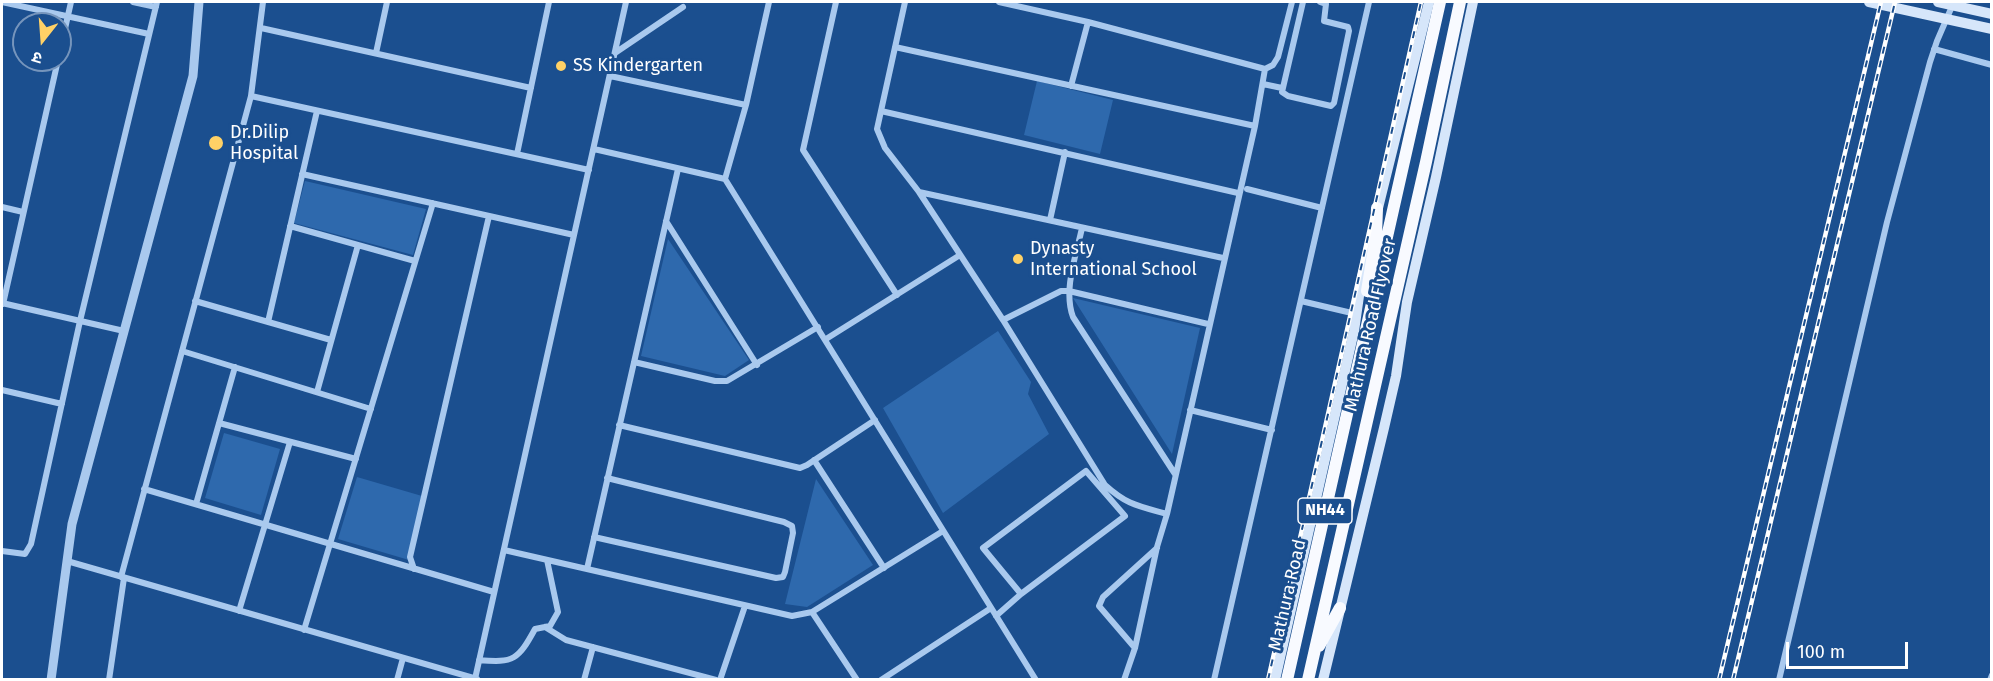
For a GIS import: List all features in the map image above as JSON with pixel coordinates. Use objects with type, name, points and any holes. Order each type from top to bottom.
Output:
[{"type":"highway","name":"Mathura Road Flyover","points":[[1363,343],[1440,2]]},
{"type":"highway","name":"Mathura Road Flyover","points":[[1314,655],[1460,2]]},
{"type":"highway","points":[[1363,343],[1366,301],[1376,236],[1377,208]]},
{"type":"highway","name":"Mathura Road","points":[[1287,680],[1363,343]]},
{"type":"highway","points":[[1314,655],[1340,608]]},
{"type":"highway","name":"NH44","points":[[1308,680],[1314,655]]},
{"type":"main road","points":[[1275,680],[1354,331],[1361,282],[1377,208],[1429,2]]},
{"type":"main road","points":[[1323,680],[1396,376],[1407,302],[1473,2]]},
{"type":"main road","points":[[1869,2],[1992,29]]},
{"type":"main road","points":[[1938,2],[1992,14]]},
{"type":"street","points":[[2,2],[46,12]]},
{"type":"street","points":[[2,551],[25,554],[31,544],[80,321],[156,4],[133,2]]},
{"type":"street","points":[[51,680],[72,524],[193,76],[199,2]]},
{"type":"street","points":[[111,679],[122,577],[251,96],[263,2]]},
{"type":"street","points":[[376,53],[387,2]]},
{"type":"street","points":[[517,154],[549,2]]},
{"type":"street","points":[[67,561],[476,679],[626,2]]},
{"type":"street","points":[[726,179],[746,105],[769,2]]},
{"type":"street","points":[[836,2],[803,150],[897,295]]},
{"type":"street","points":[[905,2],[877,129],[885,148],[919,192],[1003,320],[1105,484],[1128,503],[1167,514]]},
{"type":"street","points":[[999,2],[1015,3],[1265,69],[1273,65],[1278,57],[1292,2]]},
{"type":"street","points":[[1303,2],[1282,92],[1288,96],[1331,106],[1334,103],[1345,60],[1349,31],[1348,27],[1324,21],[1326,4],[1320,2]]},
{"type":"street","points":[[1214,680],[1370,2]]},
{"type":"street","points":[[1779,680],[1887,222],[1934,49],[1954,2]]},
{"type":"street","points":[[615,53],[683,7]]},
{"type":"street","points":[[72,18],[149,34]]},
{"type":"street","points":[[1071,86],[1088,22]]},
{"type":"street","points":[[261,28],[531,88]]},
{"type":"street","points":[[895,47],[1255,126]]},
{"type":"street","points":[[1934,49],[1992,65]]},
{"type":"street","points":[[1345,60],[1355,63]]},
{"type":"street","points":[[1124,679],[1135,648],[1157,548],[1167,514],[1208,324],[1255,126],[1265,69]]},
{"type":"street","points":[[55,72],[2,304],[124,331]]},
{"type":"street","points":[[610,76],[746,105]]},
{"type":"street","points":[[1263,84],[1282,88]]},
{"type":"street","points":[[251,96],[589,170]]},
{"type":"street","points":[[268,322],[317,111]]},
{"type":"street","points":[[881,111],[1238,193]]},
{"type":"street","points":[[594,149],[726,179],[1036,680]]},
{"type":"street","points":[[1050,220],[1065,152]]},
{"type":"street","points":[[587,569],[678,169]]},
{"type":"street","points":[[302,174],[574,235]]},
{"type":"street","points":[[1247,189],[1322,208]]},
{"type":"street","points":[[919,192],[1224,258]]},
{"type":"street","points":[[304,630],[433,203]]},
{"type":"street","points":[[2,207],[23,212]]},
{"type":"street","points":[[414,569],[410,557],[489,216]]},
{"type":"street","points":[[666,221],[757,364]]},
{"type":"street","points":[[290,226],[415,261]]},
{"type":"street","points":[[1082,228],[1069,291],[1069,306],[1073,317],[1175,474]]},
{"type":"street","points":[[317,392],[358,245]]},
{"type":"street","points":[[826,339],[960,255]]},
{"type":"street","points":[[1003,320],[1061,291],[1069,291],[1208,324]]},
{"type":"street","points":[[195,301],[331,340]]},
{"type":"street","points":[[1301,301],[1356,314]]},
{"type":"street","points":[[634,362],[715,381],[727,381],[818,327]]},
{"type":"street","points":[[182,351],[371,409]]},
{"type":"street","points":[[196,504],[235,367]]},
{"type":"street","points":[[2,390],[62,404]]},
{"type":"street","points":[[1190,410],[1272,430]]},
{"type":"street","points":[[620,425],[800,468],[875,420]]},
{"type":"street","points":[[219,423],[356,459]]},
{"type":"street","points":[[239,611],[290,442]]},
{"type":"street","points":[[814,460],[884,568]]},
{"type":"street","points":[[996,616],[1021,594],[1125,516],[1086,471],[983,548],[1021,594]]},
{"type":"street","points":[[594,537],[776,578],[783,577],[785,572],[793,533],[792,526],[773,519],[608,478]]},
{"type":"street","points":[[144,489],[494,592]]},
{"type":"street","points":[[504,550],[792,616],[812,612],[943,531]]},
{"type":"street","points":[[1135,648],[1099,606],[1104,597],[1157,548]]},
{"type":"street","points":[[479,660],[503,662],[514,657],[525,649],[535,629],[550,626],[558,612],[547,560]]},
{"type":"street","points":[[545,627],[566,640],[718,680],[745,606]]},
{"type":"street","points":[[881,680],[991,609]]},
{"type":"street","points":[[812,612],[857,680]]},
{"type":"street","points":[[584,680],[592,647]]},
{"type":"street","points":[[397,680],[403,658]]},
{"type":"street","points":[[1990,680],[1992,675]]},
{"type":"shaded area","points":[[1037,81],[1113,100],[1100,154],[1024,135]]},
{"type":"shaded area","points":[[305,181],[426,209],[413,255],[294,223]]},
{"type":"shaded area","points":[[668,239],[749,360],[725,376],[641,356]]},
{"type":"shaded area","points":[[1073,298],[1200,328],[1172,454]]},
{"type":"shaded area","points":[[998,331],[1031,382],[1028,394],[1049,434],[943,513],[883,408]]},
{"type":"shaded area","points":[[224,433],[280,449],[261,515],[205,498]]},
{"type":"shaded area","points":[[357,477],[422,496],[409,560],[338,539]]},
{"type":"shaded area","points":[[816,479],[873,565],[807,607],[785,604]]},
{"type":"railway","points":[[1268,680],[1421,2]]},
{"type":"railway","points":[[1719,680],[1881,2]]},
{"type":"railway","points":[[1733,680],[1895,2]]},
{"type":"place","name":"SS Kindergarten","points":[[561,66]]},
{"type":"place","name":"Dr.Dilip Hospital","points":[[216,143]]},
{"type":"place","name":"Dynasty International School","points":[[1018,259]]}]
